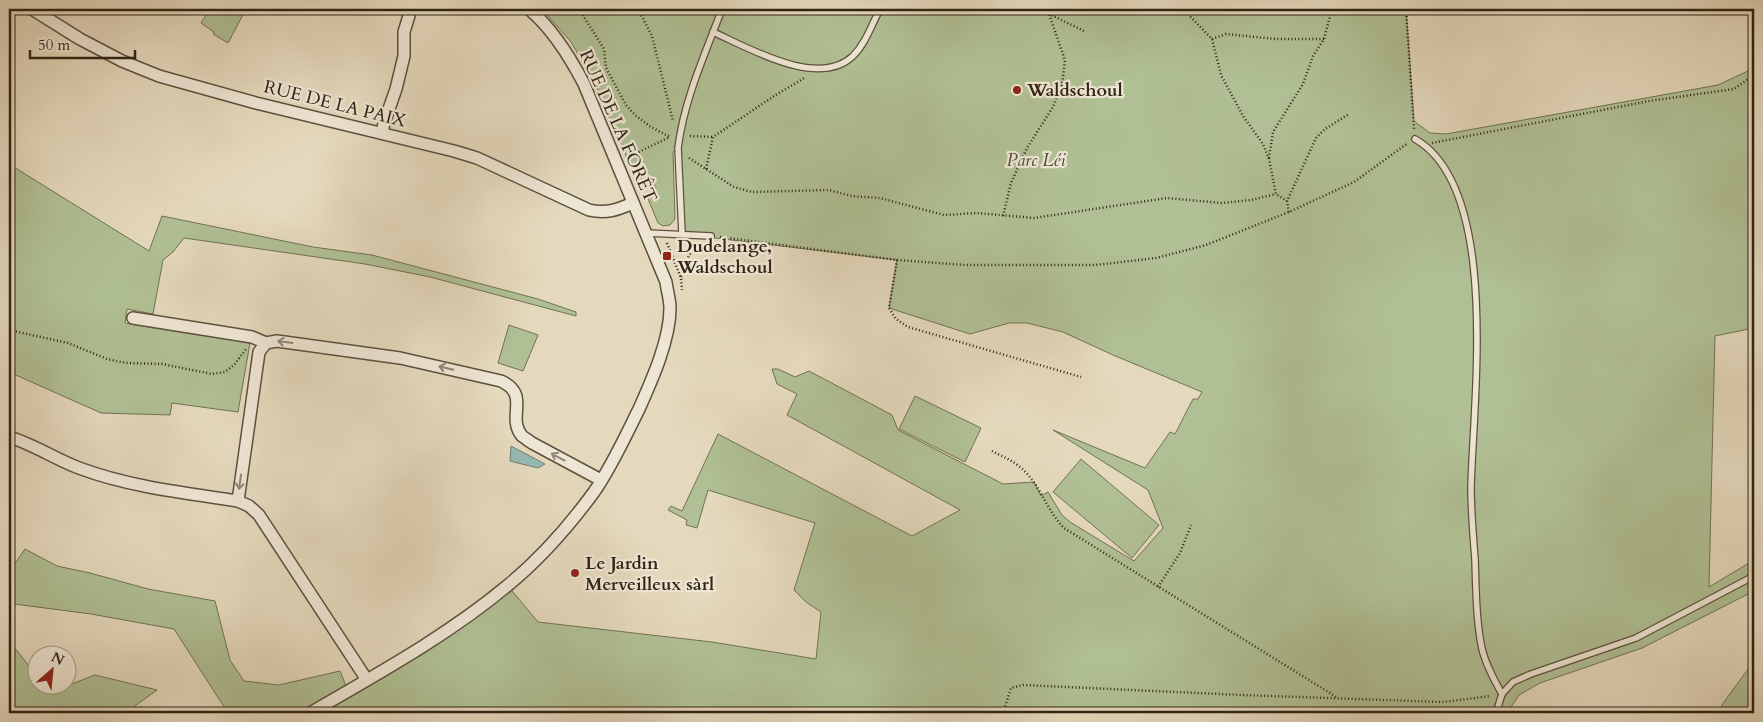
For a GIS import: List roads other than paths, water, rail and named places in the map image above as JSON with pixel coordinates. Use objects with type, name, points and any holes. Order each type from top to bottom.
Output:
[{"type":"street","name":"RUE DE LA PAIX","points":[[32,9],[80,39],[122,61],[159,76],[256,103],[477,158],[589,210],[612,212],[634,203]]},
{"type":"street","points":[[382,133],[404,56],[404,32],[411,9]]},
{"type":"street","name":"RUE DE LA FORÊT","points":[[310,713],[367,680],[467,616],[508,586],[549,546],[601,480],[624,440],[646,394],[660,354],[668,328],[670,307],[666,282],[572,61],[550,30],[530,9]]},
{"type":"street","points":[[133,318],[252,337],[266,343],[277,341],[400,358],[501,382],[511,386],[516,394],[517,426],[522,435],[532,443],[601,480]]},
{"type":"street","points":[[238,500],[260,352],[266,343]]},
{"type":"street","points":[[9,438],[80,468],[118,480],[150,488],[238,500],[249,506],[259,515],[367,680]]},
{"type":"lane","name":"RUE DE LA FORÊT","points":[[682,234],[678,148],[680,135],[688,104],[722,9]]},
{"type":"lane","points":[[713,32],[791,65],[820,68],[840,64],[853,56],[863,43],[880,9]]},
{"type":"lane","points":[[1415,139],[1424,144],[1442,164],[1458,191],[1472,247],[1477,326],[1471,489],[1477,618],[1482,650],[1493,678],[1502,694]]},
{"type":"lane","points":[[646,233],[711,236]]},
{"type":"lane","points":[[1496,713],[1502,694],[1513,682],[1636,638],[1754,576]]},
{"type":"water","points":[[511,446],[545,464],[538,468],[510,461]]},
{"type":"place","name":"Waldschoul","points":[[1017,90]]},
{"type":"place","name":"Dudelange, Waldschoul","points":[[667,256]]},
{"type":"place","name":"Le Jardin Merveilleux sàrl","points":[[575,573]]},
{"type":"park label","name":"Parc Léi","points":[[1036,160]]}]
